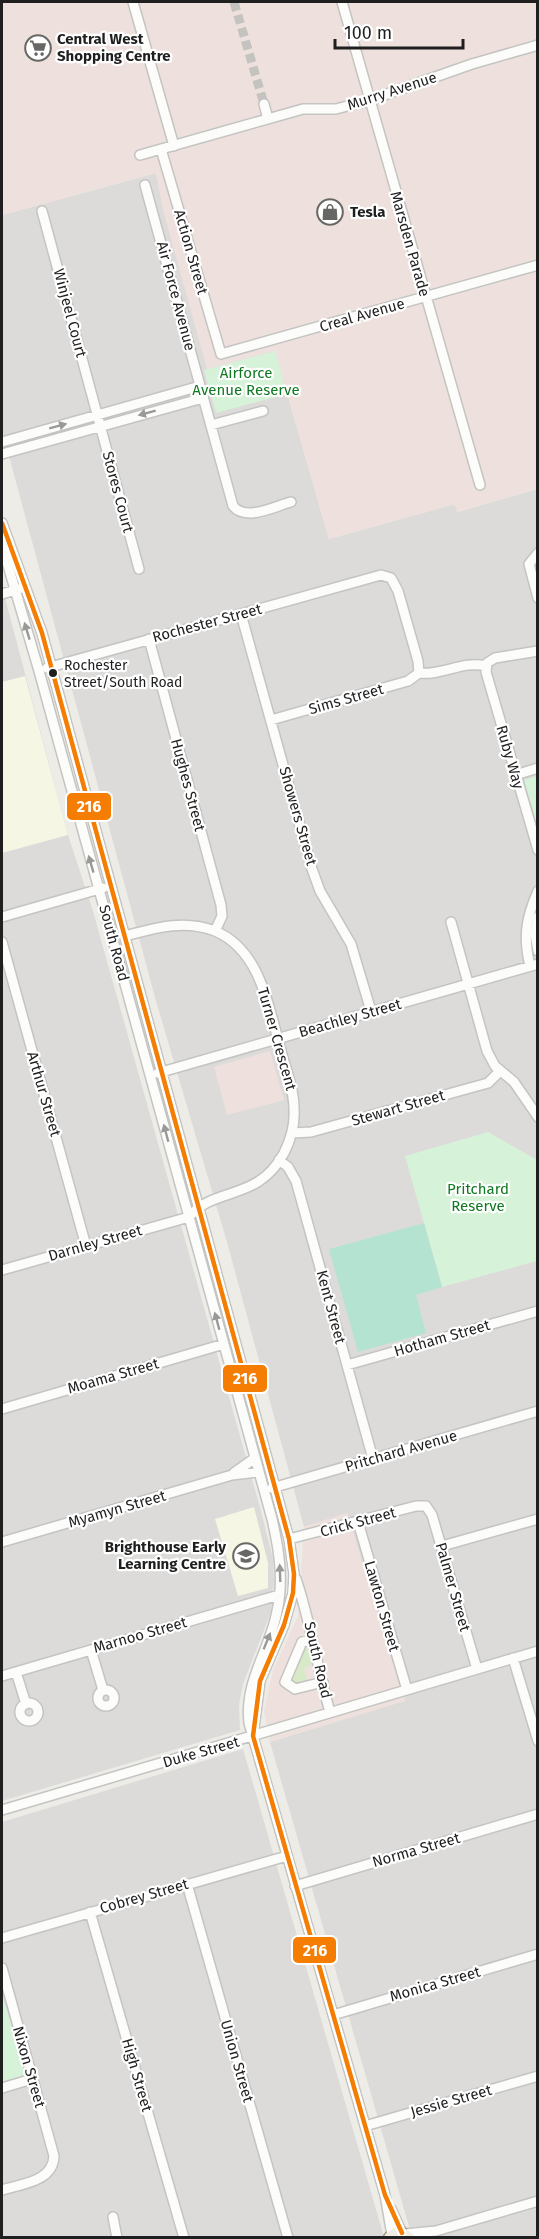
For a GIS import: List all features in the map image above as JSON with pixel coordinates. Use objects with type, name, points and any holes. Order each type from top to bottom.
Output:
[{"type":"street","points":[[133,2],[174,146]]},
{"type":"street","name":"Marsden Parade","points":[[342,2],[480,485]]},
{"type":"street","name":"Murry Avenue","points":[[140,155],[303,109],[336,109],[370,100],[472,64],[537,45]]},
{"type":"street","points":[[264,104],[268,119]]},
{"type":"street","name":"Action Street","points":[[161,150],[221,354]]},
{"type":"street","name":"Air Force Avenue","points":[[146,185],[203,398],[236,510],[252,513],[291,502]]},
{"type":"street","name":"Winjeel Court","points":[[42,211],[97,416]]},
{"type":"street","name":"Creal Avenue","points":[[221,354],[537,265]]},
{"type":"street","points":[[2,442],[200,386]]},
{"type":"street","points":[[2,454],[203,398]]},
{"type":"street","points":[[211,425],[263,411]]},
{"type":"street","name":"Stores Court","points":[[97,416],[139,569]]},
{"type":"street","name":"South Road","points":[[2,523],[52,667],[290,1539],[294,1574],[308,1620],[330,1712]]},
{"type":"street","name":"South Road","points":[[2,545],[151,1077],[264,1490],[278,1552],[277,1611],[249,1696],[248,1711],[253,1736]]},
{"type":"street","points":[[537,553],[529,564],[537,598]]},
{"type":"street","name":"Rochester Street","points":[[39,671],[148,639],[375,577],[386,576],[395,582],[418,661],[419,673]]},
{"type":"street","points":[[2,594],[26,588]]},
{"type":"street","name":"Showers Street","points":[[241,614],[312,869],[320,891],[351,944],[371,1011]]},
{"type":"street","name":"Hughes Street","points":[[148,639],[221,905],[222,916],[215,931]]},
{"type":"street","points":[[419,673],[432,674],[472,663],[486,666],[495,658],[537,651]]},
{"type":"street","name":"Ruby Way","points":[[486,666],[537,855]]},
{"type":"street","name":"Sims Street","points":[[271,720],[408,681],[419,673]]},
{"type":"street","points":[[515,775],[537,768]]},
{"type":"street","points":[[2,916],[111,885]]},
{"type":"street","points":[[537,891],[534,918],[537,951]]},
{"type":"street","points":[[534,918],[524,934],[534,965]]},
{"type":"street","points":[[451,922],[487,1051],[500,1071],[514,1082],[537,1117]]},
{"type":"street","name":"Turner Crescent","points":[[125,936],[173,925],[186,925],[215,931],[241,951],[256,972],[277,1038],[293,1099],[292,1133],[279,1160],[251,1186],[199,1205]]},
{"type":"street","name":"Arthur Street","points":[[2,942],[87,1246]]},
{"type":"street","name":"Beachley Street","points":[[151,1077],[162,1070],[534,965]]},
{"type":"street","name":"Stewart Street","points":[[292,1133],[311,1132],[488,1083],[500,1071]]},
{"type":"street","name":"Kent Street","points":[[279,1160],[288,1167],[296,1181],[373,1459]]},
{"type":"street","points":[[189,1217],[199,1205]]},
{"type":"street","name":"Darnley Street","points":[[2,1270],[189,1217]]},
{"type":"street","name":"Hotham Street","points":[[346,1365],[537,1311]]},
{"type":"street","name":"Moama Street","points":[[2,1409],[224,1344]]},
{"type":"street","name":"Pritchard Avenue","points":[[264,1490],[537,1411]]},
{"type":"street","name":"Myamyn Street","points":[[232,1475],[255,1458]]},
{"type":"street","name":"Myamyn Street","points":[[2,1542],[232,1475],[258,1472]]},
{"type":"street","name":"Crick Street","points":[[290,1539],[416,1506],[426,1506]]},
{"type":"street","name":"Palmer Street","points":[[426,1506],[432,1515],[442,1546],[477,1669]]},
{"type":"street","points":[[442,1546],[537,1519]]},
{"type":"street","name":"Lawton Street","points":[[358,1522],[407,1690]]},
{"type":"street","name":"South Road","points":[[253,1736],[260,1681],[289,1610],[294,1574]]},
{"type":"street","name":"Marnoo Street","points":[[2,1676],[279,1595]]},
{"type":"street","points":[[311,1640],[302,1642],[285,1682],[295,1689],[323,1682]]},
{"type":"street","points":[[91,1650],[104,1690]]},
{"type":"street","name":"Duke Street","points":[[2,1810],[537,1651]]},
{"type":"street","points":[[513,1658],[537,1741]]},
{"type":"street","points":[[16,1672],[26,1704]]},
{"type":"street","points":[[253,1736],[385,2196],[399,2235],[435,2231],[537,2201]]},
{"type":"street","name":"Norma Street","points":[[295,1886],[537,1814]]},
{"type":"street","name":"Cobrey Street","points":[[2,1938],[287,1856]]},
{"type":"street","name":"Union Street","points":[[187,1884],[288,2238]]},
{"type":"street","name":"High Street","points":[[90,1912],[184,2238]]},
{"type":"street","name":"Monica Street","points":[[333,2014],[537,1954]]},
{"type":"street","name":"Nixon Street","points":[[2,1968],[54,2156],[52,2166],[42,2177],[2,2190]]},
{"type":"street","name":"Jessie Street","points":[[365,2126],[537,2076]]},
{"type":"street","points":[[2,2088],[32,2079]]},
{"type":"street","points":[[113,2217],[117,2238]]},
{"type":"street","points":[[423,2238],[435,2231]]},
{"type":"shaded area","points":[[2,2],[537,2],[537,489],[457,512],[455,504],[329,539],[275,351],[207,369],[163,210],[156,173],[2,215]]},
{"type":"shaded area","points":[[156,173],[160,188],[275,351],[329,539],[455,504],[458,512],[537,489],[537,2237],[412,2237],[270,1742],[404,1700],[347,1513],[304,1527],[227,1242],[156,1001],[2,430],[2,215]]},
{"type":"shaded area","points":[[2,587],[68,835],[93,911],[261,1511],[273,1559],[274,1581],[271,1612],[243,1684],[239,1705],[240,1730],[2,1801]]},
{"type":"shaded area","points":[[25,676],[68,835],[2,853],[2,682]]},
{"type":"shaded area","points":[[270,1051],[284,1100],[227,1115],[214,1067]]},
{"type":"shaded area","name":"Brighthouse Early Learning Centre","points":[[254,1507],[268,1563],[268,1588],[238,1596],[215,1519]]},
{"type":"shaded area","points":[[347,1513],[405,1701],[270,1742],[264,1711],[273,1670],[298,1616],[304,1527]]},
{"type":"shaded area","points":[[243,1749],[384,2237],[2,2238],[2,1822]]},
{"type":"green space","name":"Airforce Avenue Reserve","points":[[275,351],[287,394],[216,413],[204,370]]},
{"type":"green space","points":[[538,776],[537,825],[524,780]]},
{"type":"green space","name":"Pritchard Reserve","points":[[488,1132],[537,1160],[537,1261],[442,1287],[405,1156]]},
{"type":"green space","points":[[424,1223],[442,1287],[416,1295],[426,1333],[358,1352],[329,1249]]},
{"type":"green space","points":[[308,1644],[312,1658],[310,1666],[304,1669],[309,1684],[293,1686],[289,1677],[304,1646]]},
{"type":"green space","points":[[2,1994],[25,2071],[23,2077],[2,2083]]},
{"type":"tunnel","points":[[234,2],[264,104]]},
{"type":"transit line","name":"216","points":[[2,523],[42,633],[289,1539],[294,1574],[293,1593],[284,1625],[260,1681],[253,1736],[385,2195],[402,2233]]},
{"type":"place","name":"Central West Shopping Centre","points":[[38,48]]},
{"type":"place","name":"Tesla","points":[[330,212]]},
{"type":"place","name":"Rochester Street/South Road","points":[[53,673]]},
{"type":"place","name":"Brighthouse Early Learning Centre","points":[[246,1556]]}]
